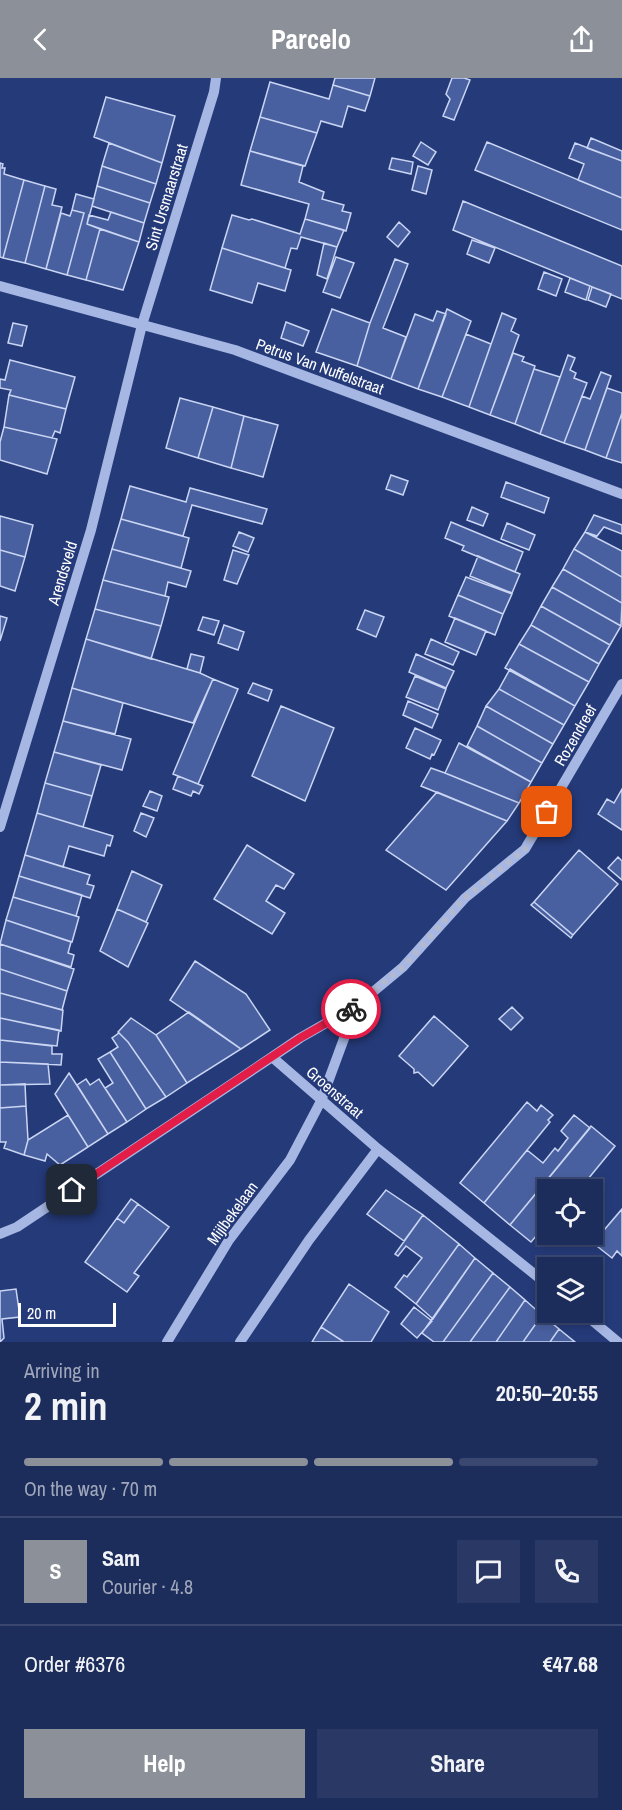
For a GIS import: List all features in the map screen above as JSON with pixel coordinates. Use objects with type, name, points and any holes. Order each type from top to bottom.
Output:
[{"type":"street","name":"Sint Ursmaarstraat","points":[[142,325],[214,93],[216,78]]},
{"type":"street","name":"Petrus Van Nuffelstraat","points":[[0,286],[235,350],[622,494]]},
{"type":"street","name":"Arendsveld","points":[[0,827],[91,530],[142,325]]},
{"type":"street","name":"Rozendreef","points":[[272,1057],[356,1006],[403,967],[465,898],[525,849],[622,684]]},
{"type":"street","points":[[321,1101],[356,1006]]},
{"type":"street","points":[[0,1234],[17,1227],[272,1057]]},
{"type":"street","name":"Groenstraat","points":[[272,1057],[378,1149],[537,1276]]},
{"type":"street","name":"Mijlbekelaan","points":[[167,1342],[229,1240],[290,1160],[321,1101]]},
{"type":"street","points":[[240,1342],[309,1240],[378,1149]]},
{"type":"street","points":[[595,1323],[618,1342]]},
{"type":"building","points":[[335,78],[375,78],[370,96],[333,85]]},
{"type":"building","points":[[452,78],[470,80],[454,120],[443,116],[450,99],[446,94]]},
{"type":"building","points":[[270,82],[329,99],[333,85],[370,96],[365,111],[348,106],[342,127],[321,121],[317,133],[260,117]]},
{"type":"building","points":[[106,97],[175,116],[162,163],[94,137]]},
{"type":"building","points":[[260,117],[317,133],[305,166],[250,151]]},
{"type":"building","points":[[591,138],[622,151],[622,161],[587,148]]},
{"type":"building","points":[[421,142],[436,152],[428,165],[413,156]]},
{"type":"building","points":[[487,142],[622,198],[622,230],[475,170]]},
{"type":"building","points":[[109,143],[162,163],[156,184],[102,166]]},
{"type":"building","points":[[575,143],[622,161],[622,198],[578,180],[584,164],[569,158]]},
{"type":"building","points":[[250,151],[303,166],[299,182],[324,192],[322,199],[344,205],[342,211],[351,213],[346,231],[305,219],[309,204],[241,185]]},
{"type":"building","points":[[392,158],[413,162],[411,174],[389,169]]},
{"type":"building","points":[[0,163],[3,164],[2,168],[5,168],[4,174],[24,180],[3,258],[0,257]]},
{"type":"building","points":[[102,166],[156,184],[150,203],[97,186]]},
{"type":"building","points":[[418,166],[432,170],[426,194],[412,190]]},
{"type":"building","points":[[24,180],[45,186],[25,263],[3,258]]},
{"type":"building","points":[[45,186],[56,189],[52,205],[62,207],[46,269],[25,263]]},
{"type":"building","points":[[97,186],[150,203],[144,223],[92,206]]},
{"type":"building","points":[[76,194],[94,199],[87,224],[100,229],[86,280],[67,275],[84,213],[72,210]]},
{"type":"building","points":[[463,201],[622,266],[622,299],[453,230]]},
{"type":"building","points":[[72,210],[84,213],[67,275],[46,269],[61,213],[70,216]]},
{"type":"building","points":[[111,212],[144,223],[139,242],[87,224],[89,215],[108,220]]},
{"type":"building","points":[[232,215],[300,234],[305,219],[344,230],[337,247],[301,237],[297,249],[291,248],[285,268],[222,248]]},
{"type":"building","points":[[399,222],[410,232],[398,247],[387,237]]},
{"type":"building","points":[[100,229],[139,242],[123,290],[86,280]]},
{"type":"building","points":[[472,240],[495,248],[489,263],[467,254]]},
{"type":"building","points":[[324,243],[337,247],[327,279],[317,275]]},
{"type":"building","points":[[222,248],[291,270],[285,291],[258,283],[252,303],[210,290]]},
{"type":"building","points":[[336,257],[354,263],[340,298],[323,292]]},
{"type":"building","points":[[395,259],[408,264],[383,328],[406,337],[391,379],[357,366],[370,323]]},
{"type":"building","points":[[544,272],[562,279],[556,296],[538,289]]},
{"type":"building","points":[[570,278],[590,286],[586,300],[565,292]]},
{"type":"building","points":[[592,287],[611,294],[606,307],[588,300]]},
{"type":"building","points":[[332,309],[370,323],[357,366],[316,352]]},
{"type":"building","points":[[447,309],[471,321],[442,397],[418,389]]},
{"type":"building","points":[[437,311],[446,314],[418,389],[391,379],[415,314],[433,321]]},
{"type":"building","points":[[502,313],[516,319],[511,331],[519,335],[490,415],[469,407]]},
{"type":"building","points":[[286,322],[309,331],[303,346],[281,338]]},
{"type":"building","points":[[13,323],[27,326],[22,346],[8,343]]},
{"type":"building","points":[[466,334],[491,344],[469,407],[442,397]]},
{"type":"building","points":[[513,353],[524,357],[522,361],[535,366],[515,424],[490,415]]},
{"type":"building","points":[[568,355],[575,358],[570,370],[576,373],[574,378],[587,383],[564,443],[540,434]]},
{"type":"building","points":[[10,360],[75,377],[66,409],[9,395],[11,390],[0,388],[0,379],[5,380]]},
{"type":"building","points":[[534,369],[560,377],[540,434],[515,424]]},
{"type":"building","points":[[601,372],[611,376],[585,450],[564,443],[582,396],[590,399]]},
{"type":"building","points":[[607,388],[622,393],[622,413],[606,458],[585,450]]},
{"type":"building","points":[[9,395],[66,409],[60,433],[55,431],[52,438],[4,427]]},
{"type":"building","points":[[180,398],[213,407],[198,458],[166,448]]},
{"type":"building","points":[[213,407],[244,416],[231,468],[198,458]]},
{"type":"building","points":[[622,413],[622,463],[606,458]]},
{"type":"building","points":[[244,416],[278,425],[263,477],[231,468]]},
{"type":"building","points":[[4,427],[57,439],[47,474],[0,460],[0,442]]},
{"type":"building","points":[[391,475],[408,481],[403,495],[386,489]]},
{"type":"building","points":[[506,482],[549,498],[544,513],[501,497]]},
{"type":"building","points":[[130,486],[186,502],[190,488],[267,509],[262,524],[192,505],[183,536],[121,519]]},
{"type":"building","points":[[472,507],[488,514],[483,526],[467,520]]},
{"type":"building","points":[[594,515],[622,525],[622,534],[604,527],[597,536],[585,532]]},
{"type":"building","points":[[0,516],[33,525],[25,557],[0,550]]},
{"type":"building","points":[[121,519],[189,538],[181,568],[112,549]]},
{"type":"building","points":[[451,522],[523,552],[515,572],[462,550],[464,546],[445,538]]},
{"type":"building","points":[[507,523],[535,535],[529,550],[501,539]]},
{"type":"building","points":[[239,532],[254,538],[248,552],[233,546]]},
{"type":"building","points":[[585,532],[622,551],[622,577],[574,549]]},
{"type":"building","points":[[112,549],[191,571],[186,587],[168,582],[165,596],[103,580]]},
{"type":"building","points":[[574,549],[622,577],[622,603],[563,569]]},
{"type":"building","points":[[0,550],[25,557],[15,591],[0,586]]},
{"type":"building","points":[[233,550],[249,555],[237,584],[224,580]]},
{"type":"building","points":[[478,556],[520,574],[512,593],[470,576]]},
{"type":"building","points":[[563,569],[622,603],[621,626],[552,587]]},
{"type":"building","points":[[466,577],[512,594],[503,614],[458,595]]},
{"type":"building","points":[[103,580],[169,597],[161,626],[95,609]]},
{"type":"building","points":[[552,587],[621,626],[610,645],[541,606]]},
{"type":"building","points":[[458,595],[503,614],[495,635],[449,616]]},
{"type":"building","points":[[541,606],[610,645],[599,664],[531,625]]},
{"type":"building","points":[[95,609],[161,626],[151,659],[86,639]]},
{"type":"building","points":[[365,610],[384,617],[376,637],[357,629]]},
{"type":"building","points":[[0,616],[7,618],[0,641]]},
{"type":"building","points":[[203,617],[219,621],[214,635],[198,630]]},
{"type":"building","points":[[455,618],[486,631],[476,655],[445,642]]},
{"type":"building","points":[[224,625],[244,632],[238,650],[218,643]]},
{"type":"building","points":[[531,625],[599,664],[589,682],[519,644]]},
{"type":"building","points":[[86,639],[200,673],[213,679],[193,723],[72,688]]},
{"type":"building","points":[[431,639],[459,652],[453,665],[425,654]]},
{"type":"building","points":[[519,644],[589,682],[575,706],[505,668]]},
{"type":"building","points":[[191,654],[204,657],[200,673],[187,669]]},
{"type":"building","points":[[416,654],[454,671],[446,688],[409,672]]},
{"type":"building","points":[[510,669],[575,706],[564,725],[499,689]]},
{"type":"building","points":[[415,676],[446,689],[438,710],[406,697]]},
{"type":"building","points":[[213,679],[238,689],[198,784],[173,774]]},
{"type":"building","points":[[253,683],[272,690],[268,701],[248,693]]},
{"type":"building","points":[[72,688],[123,703],[115,734],[63,721]]},
{"type":"building","points":[[499,689],[564,725],[553,744],[486,706]]},
{"type":"building","points":[[408,701],[438,714],[432,728],[403,715]]},
{"type":"building","points":[[281,706],[334,728],[305,801],[252,776]]},
{"type":"building","points":[[486,706],[553,744],[542,763],[477,726]]},
{"type":"building","points":[[63,721],[131,739],[122,770],[54,752]]},
{"type":"building","points":[[477,726],[542,763],[531,782],[467,746]]},
{"type":"building","points":[[415,728],[441,740],[430,759],[406,748]]},
{"type":"building","points":[[459,743],[531,782],[519,803],[445,773]]},
{"type":"building","points":[[54,752],[101,765],[92,796],[45,783]]},
{"type":"building","points":[[431,768],[519,803],[507,821],[421,786]]},
{"type":"building","points":[[178,776],[203,786],[199,794],[193,791],[191,796],[173,789]]},
{"type":"building","points":[[45,783],[92,796],[83,827],[37,813]]},
{"type":"building","points":[[622,789],[622,830],[598,814],[607,799],[614,803]]},
{"type":"building","points":[[150,791],[162,796],[157,811],[143,806]]},
{"type":"building","points":[[437,792],[507,821],[446,890],[386,850]]},
{"type":"building","points":[[37,813],[113,836],[110,846],[107,845],[104,856],[69,846],[63,867],[25,855]]},
{"type":"building","points":[[141,813],[154,818],[146,837],[134,831]]},
{"type":"building","points":[[247,845],[294,874],[284,889],[276,885],[266,901],[285,913],[272,934],[214,899]]},
{"type":"building","points":[[579,850],[618,884],[573,935],[534,902]]},
{"type":"building","points":[[25,855],[90,875],[87,884],[94,886],[90,898],[19,876]]},
{"type":"building","points":[[618,857],[622,861],[622,880],[608,868]]},
{"type":"building","points":[[132,871],[162,885],[146,922],[117,909]]},
{"type":"building","points":[[19,876],[82,895],[76,916],[13,897]]},
{"type":"building","points":[[13,897],[79,917],[72,942],[6,920]]},
{"type":"building","points":[[534,902],[573,935],[571,938],[531,905]]},
{"type":"building","points":[[117,909],[148,923],[128,967],[100,951]]},
{"type":"building","points":[[6,920],[71,942],[68,953],[74,955],[71,967],[0,944]]},
{"type":"building","points":[[0,944],[74,969],[67,991],[0,969]]},
{"type":"building","points":[[195,961],[246,994],[270,1030],[241,1049],[170,1000]]},
{"type":"building","points":[[0,969],[67,991],[62,1010],[0,993]]},
{"type":"building","points":[[0,993],[63,1010],[61,1031],[0,1018]]},
{"type":"building","points":[[512,1007],[523,1018],[511,1030],[499,1019]]},
{"type":"building","points":[[189,1012],[241,1049],[187,1083],[156,1035]]},
{"type":"building","points":[[434,1016],[468,1046],[433,1086],[418,1072],[414,1073],[414,1069],[399,1056]]},
{"type":"building","points":[[0,1018],[59,1030],[57,1046],[0,1040]]},
{"type":"building","points":[[131,1018],[156,1035],[187,1083],[166,1097],[128,1042],[118,1032]]},
{"type":"building","points":[[119,1033],[128,1042],[166,1097],[146,1109],[110,1052],[118,1047],[112,1038]]},
{"type":"building","points":[[0,1040],[52,1046],[52,1054],[62,1054],[61,1065],[0,1062]]},
{"type":"building","points":[[110,1052],[146,1109],[127,1122],[105,1088],[113,1083],[98,1059]]},
{"type":"building","points":[[0,1062],[48,1064],[50,1084],[0,1085]]},
{"type":"building","points":[[69,1073],[108,1134],[88,1147],[55,1094]]},
{"type":"building","points":[[86,1079],[90,1085],[99,1079],[127,1122],[108,1134],[77,1085]]},
{"type":"building","points":[[25,1084],[26,1106],[0,1108],[0,1085]]},
{"type":"building","points":[[527,1102],[537,1111],[541,1105],[553,1115],[548,1120],[550,1122],[484,1203],[460,1183]]},
{"type":"building","points":[[26,1106],[28,1140],[24,1155],[4,1148],[6,1142],[0,1142],[0,1108]]},
{"type":"building","points":[[68,1115],[88,1147],[60,1165],[47,1154],[45,1161],[24,1155],[28,1140]]},
{"type":"building","points":[[574,1115],[590,1128],[548,1179],[537,1179],[537,1192],[510,1225],[484,1203],[527,1150],[543,1163],[555,1148],[558,1151],[568,1138],[561,1131]]},
{"type":"building","points":[[591,1126],[615,1146],[588,1179],[548,1179]]},
{"type":"building","points":[[386,1190],[423,1215],[404,1241],[367,1214]]},
{"type":"building","points":[[537,1192],[537,1235],[531,1242],[510,1225]]},
{"type":"building","points":[[131,1199],[138,1204],[124,1223],[117,1218]]},
{"type":"building","points":[[138,1204],[169,1227],[134,1273],[139,1276],[127,1292],[85,1262],[117,1218],[124,1223]]},
{"type":"building","points":[[622,1209],[622,1256],[617,1251],[612,1258],[596,1245],[603,1245],[603,1231]]},
{"type":"building","points":[[423,1215],[459,1244],[416,1304],[395,1287],[404,1275],[407,1277],[422,1258],[406,1246],[398,1256],[395,1254]]},
{"type":"building","points":[[459,1244],[475,1258],[433,1319],[416,1304]]},
{"type":"building","points":[[475,1258],[493,1273],[443,1342],[434,1342],[422,1333]]},
{"type":"building","points":[[493,1273],[510,1287],[470,1342],[443,1342]]},
{"type":"building","points":[[349,1284],[389,1312],[371,1342],[344,1342],[321,1327]]},
{"type":"building","points":[[510,1287],[525,1300],[496,1342],[470,1342]]},
{"type":"building","points":[[16,1289],[20,1317],[2,1319],[4,1338],[0,1342],[0,1291]]},
{"type":"building","points":[[525,1300],[537,1311],[537,1322],[523,1342],[496,1342]]},
{"type":"building","points":[[414,1307],[432,1321],[417,1338],[401,1324]]},
{"type":"building","points":[[537,1322],[552,1323],[559,1329],[550,1342],[523,1342]]},
{"type":"building","points":[[321,1327],[344,1342],[312,1342]]},
{"type":"building","points":[[559,1329],[575,1342],[550,1342]]},
{"type":"way so far","points":[[351,1009],[403,967],[465,898],[525,849],[547,812]]},
{"type":"route","points":[[72,1190],[300,1038],[351,1009]]}]
